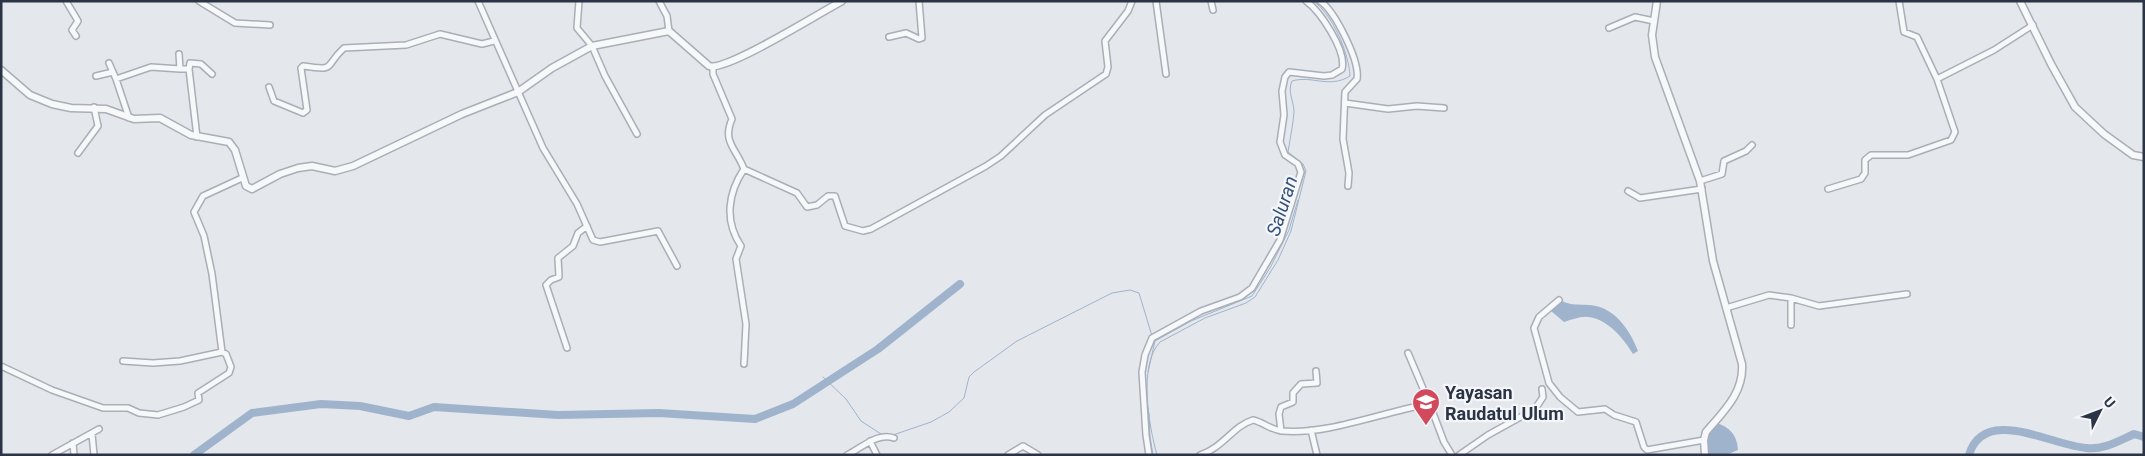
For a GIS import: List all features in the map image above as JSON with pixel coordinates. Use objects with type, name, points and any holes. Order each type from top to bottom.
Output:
[{"type":"street","points":[[66,1],[78,22],[72,30],[76,36]]},
{"type":"street","points":[[199,1],[235,23],[270,25]]},
{"type":"street","points":[[478,1],[494,41],[543,148],[577,204],[593,240],[597,242],[658,231],[677,266]]},
{"type":"street","points":[[579,1],[577,28],[592,46],[605,76],[637,134]]},
{"type":"street","points":[[659,1],[667,16],[669,31],[713,68],[713,74],[732,118],[727,131],[728,138],[739,154],[744,169],[797,193],[807,207],[817,204],[832,195],[835,196],[845,226],[863,231],[871,229],[986,166],[1001,156],[1045,115],[1106,74],[1108,67],[1105,40],[1128,11],[1132,1]]},
{"type":"street","points":[[713,68],[744,56],[842,1]]},
{"type":"street","points":[[889,37],[903,33],[919,39],[922,38],[919,1]]},
{"type":"street","points":[[1156,1],[1166,74]]},
{"type":"street","points":[[1211,1],[1212,10]]},
{"type":"street","points":[[1149,455],[1142,372],[1148,345],[1157,334],[1201,311],[1240,297],[1252,288],[1280,240],[1301,172],[1298,164],[1285,155],[1280,142],[1284,115],[1282,92],[1285,77],[1289,72],[1332,75],[1342,69],[1344,64],[1320,13],[1306,1]]},
{"type":"street","points":[[1320,1],[1334,15],[1357,68],[1357,79],[1346,92],[1345,103],[1343,139],[1349,174],[1348,186]]},
{"type":"street","points":[[1657,1],[1653,44],[1658,68],[1700,181],[1713,262],[1741,356],[1742,379],[1730,404],[1706,432],[1704,440],[1705,455]]},
{"type":"street","points":[[1828,189],[1861,179],[1865,173],[1864,163],[1868,156],[1908,155],[1954,138],[1955,132],[1937,79],[1917,37],[1904,32],[1899,1]]},
{"type":"street","points":[[2020,1],[2075,107],[2104,134],[2133,155],[2144,157]]},
{"type":"street","points":[[1609,28],[1635,17],[1654,21]]},
{"type":"street","points":[[1937,79],[1994,50],[2033,25]]},
{"type":"street","points":[[1,70],[20,88],[41,100],[59,106],[94,107],[111,110],[129,118],[160,118],[197,137],[229,142],[235,150],[242,178],[246,186],[252,189],[280,174],[298,168],[312,166],[335,171],[344,169],[462,114],[518,92],[552,68],[592,46],[669,31]]},
{"type":"street","points":[[269,87],[274,102],[303,113],[307,110],[301,68],[304,66],[319,69],[329,66],[344,48],[406,45],[440,34],[482,44],[494,41]]},
{"type":"street","points":[[179,54],[180,69]]},
{"type":"street","points":[[109,63],[129,118]]},
{"type":"street","points":[[197,137],[189,69],[191,63],[200,64],[212,74]]},
{"type":"street","points":[[116,79],[151,67],[189,69]]},
{"type":"street","points":[[96,76],[113,72]]},
{"type":"street","points":[[1345,103],[1388,109],[1417,106],[1444,108]]},
{"type":"street","points":[[78,153],[98,126],[94,107]]},
{"type":"street","points":[[1700,181],[1722,174],[1724,161],[1746,151],[1752,145]]},
{"type":"street","points":[[744,169],[734,184],[730,210],[733,231],[741,246],[736,259],[746,324],[744,364]]},
{"type":"street","points":[[1,366],[52,390],[98,406],[128,408],[156,415],[184,407],[199,400],[198,393],[229,373],[230,367],[226,354],[222,352],[212,274],[204,236],[194,212],[203,196],[242,178]]},
{"type":"street","points":[[1628,191],[1640,198],[1702,189]]},
{"type":"street","points":[[567,348],[546,285],[551,280],[559,277],[558,258],[572,246],[578,233],[587,226]]},
{"type":"street","points":[[1726,308],[1769,295],[1791,298],[1819,306],[1907,294]]},
{"type":"street","points":[[1791,298],[1791,325]]},
{"type":"street","points":[[1559,300],[1539,317],[1534,328],[1549,384],[1560,397],[1578,412],[1605,409],[1614,415],[1636,422],[1644,447],[1647,450],[1704,440]]},
{"type":"street","points":[[123,361],[153,363],[180,361],[222,352]]},
{"type":"street","points":[[1408,353],[1444,442],[1452,455]]},
{"type":"street","points":[[1280,431],[1279,414],[1281,407],[1293,402],[1293,393],[1301,384],[1317,383],[1316,371]]},
{"type":"street","points":[[1459,455],[1488,435],[1535,409],[1540,405],[1542,389]]},
{"type":"street","points":[[1200,455],[1226,441],[1245,423],[1253,420],[1280,431],[1311,430],[1430,405]]},
{"type":"street","points":[[53,455],[99,429]]},
{"type":"street","points":[[1311,430],[1317,455]]},
{"type":"street","points":[[92,434],[94,455]]},
{"type":"street","points":[[847,455],[870,441],[889,436],[894,438]]},
{"type":"street","points":[[870,441],[877,455]]},
{"type":"street","points":[[73,443],[74,455]]},
{"type":"street","points":[[1008,455],[1023,446],[1038,455]]},
{"type":"water","points":[[1562,301],[1572,304],[1598,306],[1613,314],[1626,327],[1638,351],[1633,354],[1615,331],[1595,319],[1582,317],[1564,322],[1551,311]]},
{"type":"water","points":[[1713,422],[1731,431],[1736,439],[1738,450],[1726,455],[1702,455],[1701,434],[1707,424]]},
{"type":"waterway","name":"Saluran","points":[[1157,455],[1147,397],[1147,380],[1153,352],[1160,342],[1205,318],[1246,303],[1255,297],[1278,260],[1291,231],[1306,171],[1303,164],[1288,152],[1294,112],[1290,93],[1292,81],[1328,82],[1342,80],[1350,76],[1343,45],[1338,34],[1327,15],[1313,1]]},
{"type":"waterway","name":"Saluran","points":[[1148,372],[1155,341],[1191,321],[1252,296],[1270,268],[1289,230],[1298,200]]},
{"type":"waterway","points":[[194,455],[252,413],[321,404],[360,406],[409,416],[434,407],[558,415],[659,413],[755,419],[793,404],[878,349],[960,284]]},
{"type":"waterway","points":[[893,435],[931,422],[949,412],[964,398],[969,377],[1017,341],[1112,293],[1130,290],[1139,293],[1152,336]]},
{"type":"waterway","points":[[823,377],[846,399],[861,421],[881,434]]},
{"type":"waterway","name":"Saluran","points":[[1149,413],[1153,455]]},
{"type":"waterway","points":[[1969,455],[1977,440],[1989,432],[2003,430],[2020,432],[2086,448],[2099,448],[2134,434],[2144,437]]},
{"type":"place","name":"Yayasan Raudatul Ulum","points":[[1426,426]]}]
